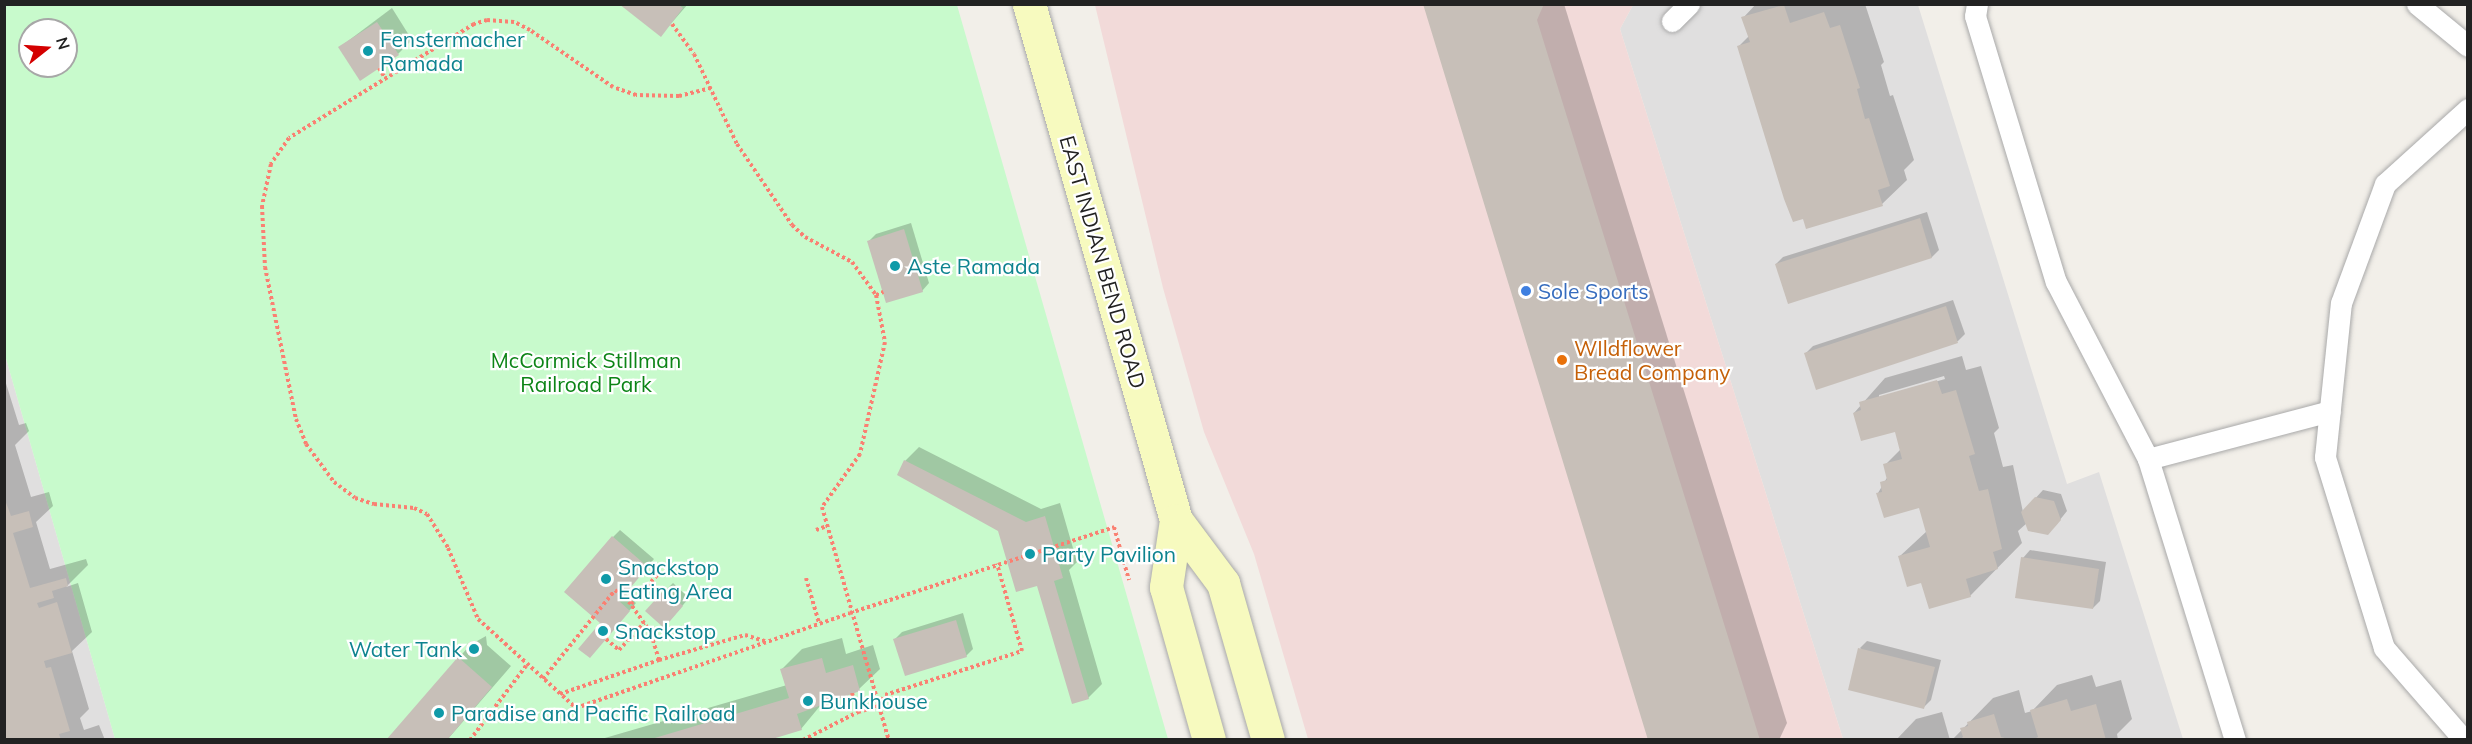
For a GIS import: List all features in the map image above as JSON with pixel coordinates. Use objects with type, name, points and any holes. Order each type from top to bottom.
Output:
[{"type":"main road","name":"EAST INDIAN BEND ROAD","points":[[1029,4],[1176,520],[1223,583],[1268,740]]},
{"type":"main road","name":"EAST INDIAN BEND ROAD","points":[[1176,520],[1166,587],[1209,740]]},
{"type":"lane","points":[[1676,4],[1672,21],[1689,4]]},
{"type":"lane","points":[[1977,4],[1975,16],[2056,282],[2148,459],[2235,740]]},
{"type":"lane","points":[[2417,4],[2468,46]]},
{"type":"lane","points":[[2464,740],[2384,648],[2325,457],[2341,303],[2385,184],[2468,109]]},
{"type":"lane","points":[[2148,459],[2330,411]]},
{"type":"path","points":[[711,88],[679,96],[636,95],[613,87],[530,30],[496,19],[474,24],[289,138],[271,164],[262,206],[261,237],[296,419],[306,444],[334,482],[355,498],[374,504],[414,508],[427,514],[448,548],[478,619],[526,666],[576,708],[850,612],[1114,527]]},
{"type":"path","points":[[672,24],[682,33],[737,144],[792,225],[806,237],[852,262],[876,295],[885,342],[874,402],[860,454],[822,507],[850,612],[889,740]]},
{"type":"path","points":[[379,68],[385,78]]},
{"type":"path","points":[[876,295],[883,292]]},
{"type":"path","points":[[816,530],[827,526]]},
{"type":"path","points":[[801,739],[858,712],[879,706],[885,695],[1022,651],[997,564]]},
{"type":"path","points":[[631,604],[659,573]]},
{"type":"path","points":[[806,578],[819,623]]},
{"type":"path","points":[[543,679],[615,590],[631,604],[644,623],[659,660]]},
{"type":"path","points":[[606,639],[619,650],[644,623]]},
{"type":"path","points":[[560,694],[745,634],[766,642]]},
{"type":"path","points":[[470,740],[526,666]]},
{"type":"path","points":[[852,693],[858,712]]},
{"type":"shaded area","points":[[1095,5],[1633,5],[1620,29],[1843,739],[1308,739],[1254,554],[1204,432],[1163,288]]},
{"type":"shaded area","points":[[1633,5],[1918,5],[2067,484],[2099,472],[2183,739],[1843,739],[1620,29]]},
{"type":"shaded area","points":[[5,355],[115,739],[5,739]]},
{"type":"green space","name":"McCormick Stillman Railroad Park","points":[[5,5],[957,5],[1168,739],[115,739],[5,355]]},
{"type":"building","points":[[619,4],[678,4],[683,8],[661,37]]},
{"type":"building","points":[[1423,4],[1544,4],[1537,20],[1760,740],[1648,740]]},
{"type":"building","points":[[1784,5],[1790,23],[1824,12],[1830,28],[1840,25],[1860,88],[1857,89],[1865,119],[1869,118],[1890,186],[1878,190],[1883,206],[1806,229],[1803,219],[1793,222],[1784,199],[1737,46],[1750,42],[1741,17]]},
{"type":"building","name":"Fenstermacher Ramada","points":[[377,22],[399,55],[360,81],[338,47]]},
{"type":"building","points":[[1920,218],[1932,258],[1788,304],[1775,264]]},
{"type":"building","name":"Aste Ramada","points":[[904,229],[923,292],[886,303],[867,241]]},
{"type":"building","points":[[1946,306],[1958,343],[1816,390],[1804,353]]},
{"type":"building","points":[[1937,380],[1942,394],[1956,390],[1975,454],[1969,456],[1979,491],[1988,489],[2002,549],[1993,552],[1998,569],[1966,579],[1971,597],[1929,609],[1921,583],[1907,587],[1898,556],[1930,547],[1919,508],[1884,518],[1876,493],[1882,492],[1880,482],[1887,480],[1883,464],[1902,459],[1895,432],[1861,441],[1853,413],[1861,410],[1859,402]]},
{"type":"building","points":[[904,460],[1026,522],[1045,516],[1063,578],[1054,581],[1089,699],[1072,704],[1037,586],[1016,592],[998,531],[897,475]]},
{"type":"building","points":[[4,497],[11,516],[29,511],[33,527],[13,533],[30,588],[66,578],[68,586],[52,591],[54,598],[37,603],[39,608],[57,602],[72,653],[44,661],[46,668],[51,667],[70,731],[59,734],[61,740],[4,740]]},
{"type":"building","points":[[2035,497],[2054,501],[2061,520],[2048,535],[2028,531],[2021,512]]},
{"type":"building","name":"Snackstop Eating Area","points":[[612,536],[648,567],[619,601],[630,611],[590,658],[578,649],[600,623],[564,592]]},
{"type":"building","points":[[2021,557],[2099,569],[2093,609],[2015,598]]},
{"type":"building","points":[[665,589],[683,606],[664,628],[645,611]]},
{"type":"building","points":[[956,620],[967,657],[905,676],[893,639]]},
{"type":"building","name":"Water Tank","points":[[474,641],[482,649],[474,657],[466,649]]},
{"type":"building","points":[[1858,648],[1935,667],[1924,709],[1848,690]]},
{"type":"building","name":"Paradise and Pacific Railroad","points":[[458,657],[492,687],[447,740],[386,740]]},
{"type":"building","name":"Bunkhouse","points":[[822,658],[826,673],[853,665],[860,691],[797,714],[802,730],[769,740],[648,740],[789,698],[780,669]]},
{"type":"building","points":[[2067,699],[2071,711],[2096,704],[2106,740],[2032,740],[2038,737],[2030,710]]},
{"type":"building","points":[[1994,714],[2001,737],[2013,740],[1959,740],[1963,737],[1960,728],[1968,726],[1967,722]]},
{"type":"place","name":"Fenstermacher Ramada","points":[[368,51]]},
{"type":"place","name":"Aste Ramada","points":[[895,266]]},
{"type":"place","name":"Sole Sports","points":[[1526,291]]},
{"type":"place","name":"WIldflower Bread Company","points":[[1562,360]]},
{"type":"place","name":"Party Pavilion","points":[[1030,554]]},
{"type":"place","name":"Snackstop Eating Area","points":[[606,579]]},
{"type":"place","name":"Snackstop","points":[[603,631]]},
{"type":"place","name":"Water Tank","points":[[474,649]]},
{"type":"place","name":"Bunkhouse","points":[[808,701]]},
{"type":"place","name":"Paradise and Pacific Railroad","points":[[439,713]]}]
